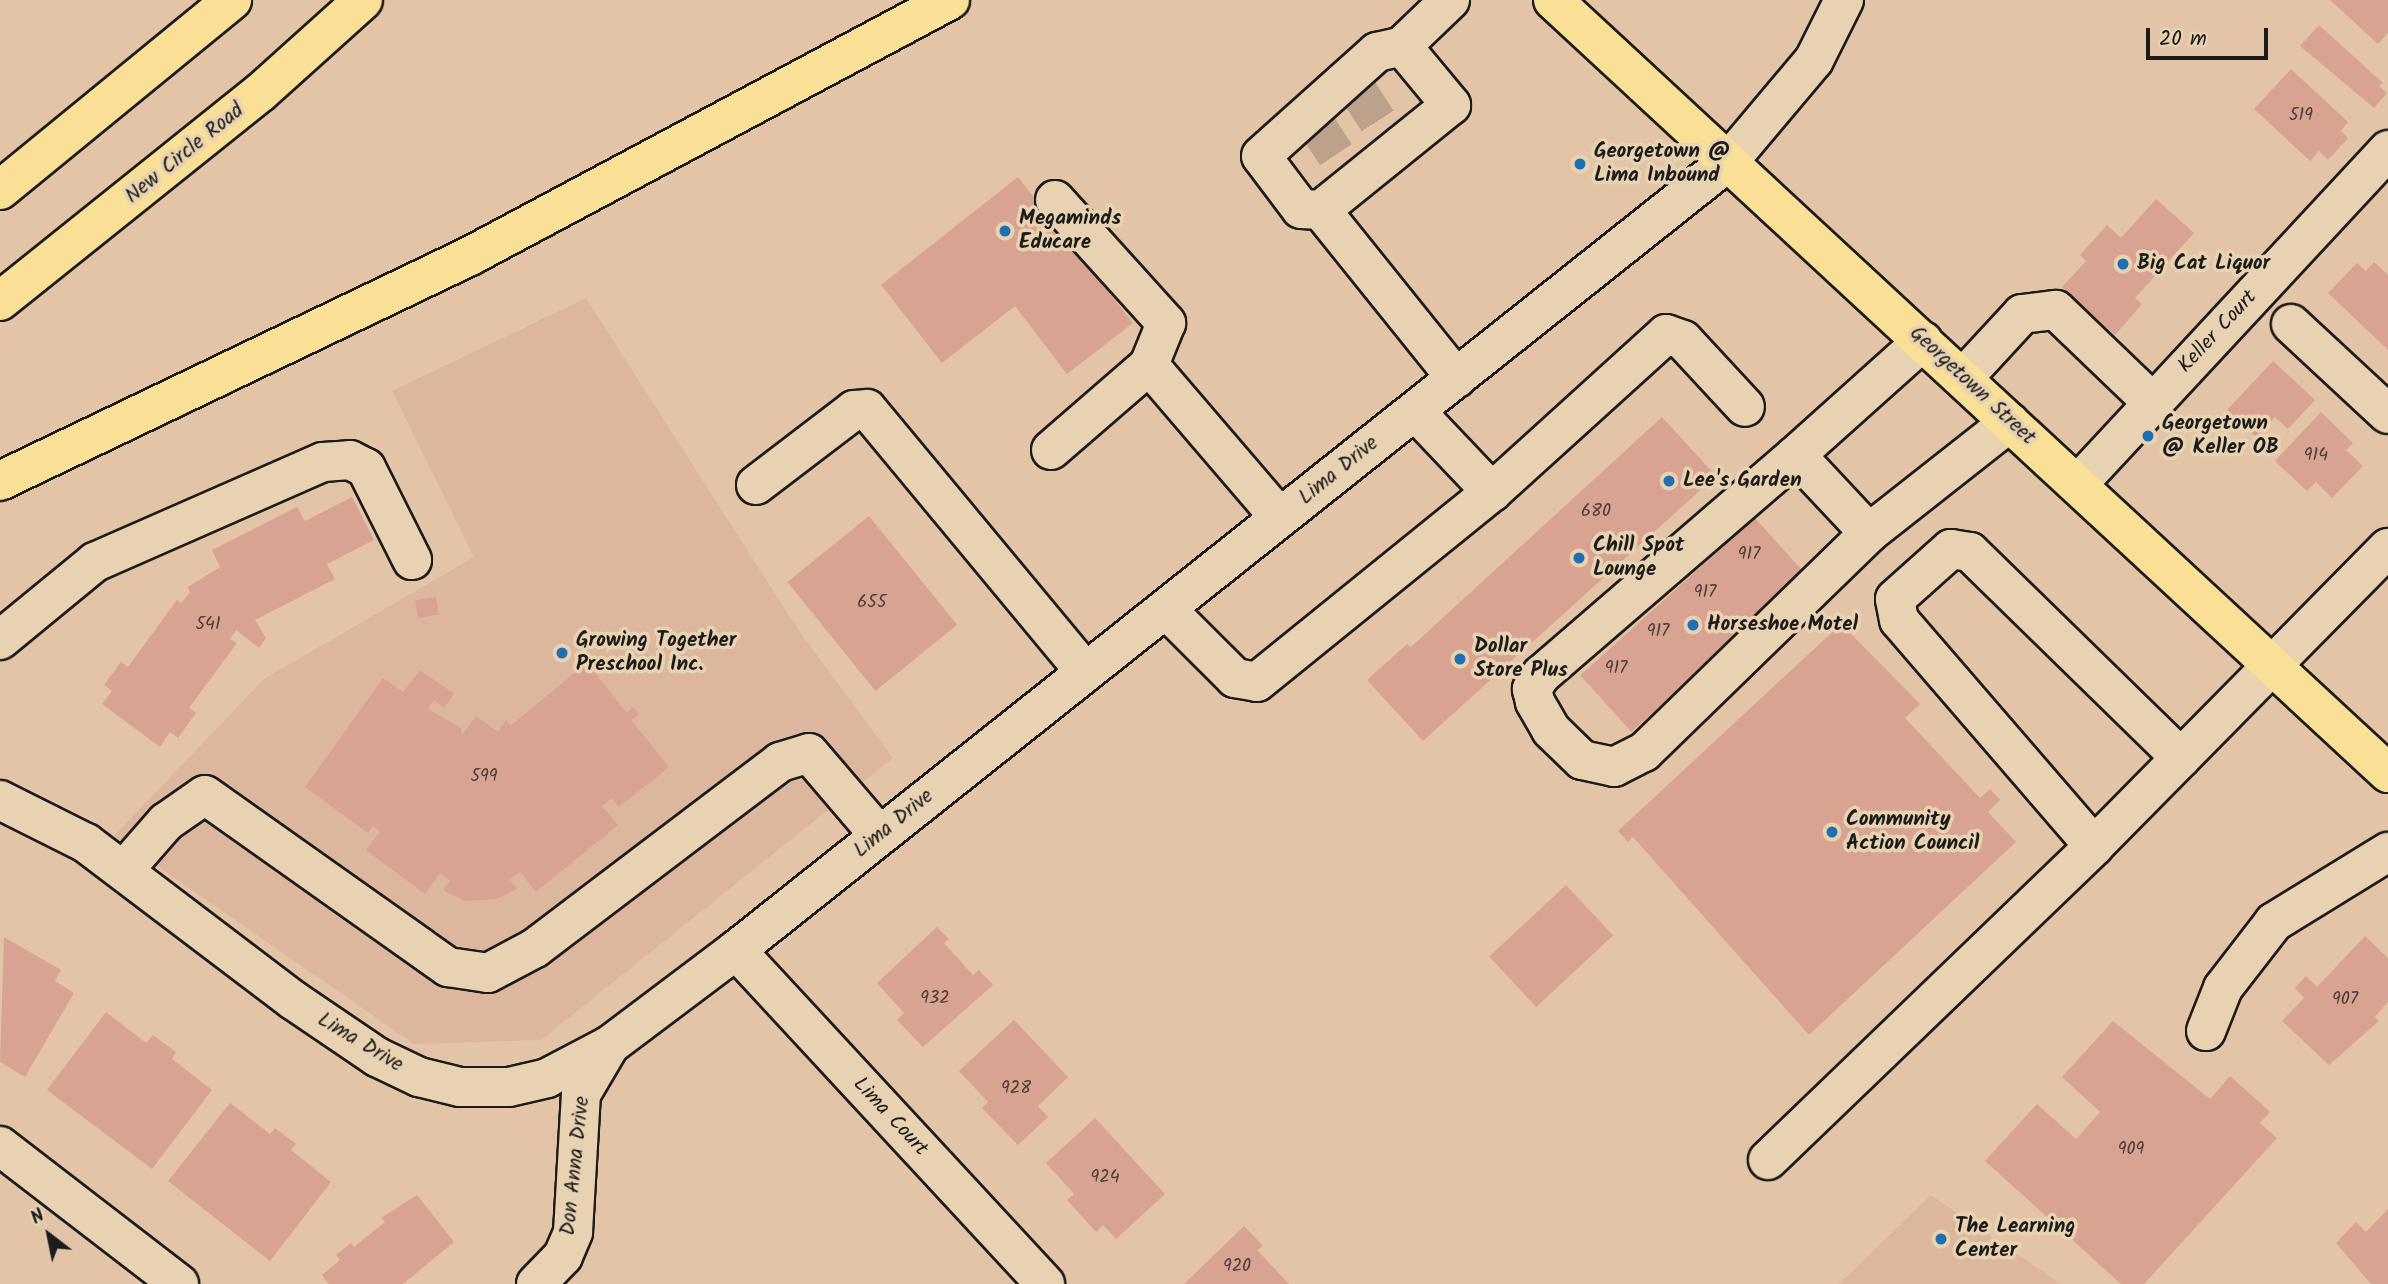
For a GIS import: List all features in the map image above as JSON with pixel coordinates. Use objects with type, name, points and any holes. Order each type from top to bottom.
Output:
[{"type":"main road","points":[[0,190],[232,0]]},
{"type":"main road","name":"New Circle Road","points":[[0,301],[261,92],[363,0]]},
{"type":"main road","points":[[0,481],[471,256],[950,0]]},
{"type":"main road","name":"Georgetown Street","points":[[1553,0],[2388,773]]},
{"type":"street","points":[[1450,0],[1402,46],[1377,52],[1353,83],[1261,156],[1301,209],[1321,210],[1456,378]]},
{"type":"street","name":"Lima Drive","points":[[0,800],[35,814],[124,870],[292,1000],[419,1077],[460,1087],[509,1087],[547,1078],[610,1045],[736,950],[1729,161],[1814,60],[1844,0]]},
{"type":"street","points":[[1321,210],[1348,174],[1391,140],[1451,105],[1402,46]]},
{"type":"street","name":"Keller Court","points":[[2078,484],[2388,150]]},
{"type":"street","points":[[1051,450],[1149,365],[1166,323],[1055,200]]},
{"type":"street","points":[[1963,378],[2022,314],[2056,310],[2153,403]]},
{"type":"street","points":[[2291,324],[2388,414]]},
{"type":"street","points":[[1166,608],[1235,678],[1257,682],[1492,492],[1666,334],[1683,340],[1745,407]]},
{"type":"street","points":[[1923,341],[1796,455],[1541,675],[1532,689],[1535,702],[1552,730],[1582,760],[1615,767],[1644,752],[1869,533],[2010,422]]},
{"type":"street","points":[[1149,365],[1280,518]]},
{"type":"street","points":[[756,485],[854,410],[867,409],[1085,672]]},
{"type":"street","points":[[1415,411],[1492,492]]},
{"type":"street","points":[[1796,455],[1869,533]]},
{"type":"street","points":[[0,640],[95,562],[323,462],[349,460],[366,468],[412,560]]},
{"type":"street","points":[[1768,1160],[2094,846],[2388,548]]},
{"type":"street","points":[[2094,846],[1899,620],[1895,599],[1951,549],[1970,552],[2181,758]]},
{"type":"street","points":[[124,870],[166,822],[205,795],[448,967],[488,972],[535,948],[779,762],[809,753],[880,835]]},
{"type":"street","points":[[2206,1031],[2223,988],[2274,922],[2388,852]]},
{"type":"street","name":"Lima Court","points":[[736,950],[1045,1284]]},
{"type":"street","name":"Don Anna Drive","points":[[536,1284],[563,1256],[573,1232],[581,1094],[610,1045]]},
{"type":"street","points":[[0,1146],[179,1284]]},
{"type":"shaded area","name":"Growing Together Preschool Inc.","points":[[586,298],[797,628],[893,758],[541,1040],[414,1044],[114,836],[264,679],[474,557],[392,391]]},
{"type":"shaded area","name":"The Learning Center","points":[[1931,1195],[2061,1284],[1839,1284]]},
{"type":"building","points":[[2330,0],[2388,0],[2388,33],[2378,44]]},
{"type":"building","points":[[2319,25],[2383,83],[2379,86],[2387,93],[2374,108],[2300,46]]},
{"type":"building","points":[[2291,69],[2348,122],[2341,131],[2348,138],[2328,160],[2319,151],[2310,161],[2254,109]]},
{"type":"building","name":"Megaminds Educare","points":[[1018,177],[1133,323],[1067,374],[1015,306],[942,363],[881,285]]},
{"type":"building","points":[[2156,199],[2194,233],[2135,298],[2142,304],[2115,335],[2062,287],[2086,261],[2080,255],[2107,225],[2121,238]]},
{"type":"building","points":[[2374,262],[2388,275],[2388,350],[2328,293],[2357,263],[2366,271]]},
{"type":"building","points":[[2273,361],[2315,400],[2288,429],[2275,417],[2256,437],[2227,410]]},
{"type":"building","points":[[2321,412],[2353,443],[2346,450],[2363,466],[2332,498],[2316,482],[2307,491],[2275,461]]},
{"type":"building","points":[[1662,417],[1716,476],[1423,741],[1367,680],[1407,644],[1411,647]]},
{"type":"building","points":[[352,497],[374,540],[327,564],[335,579],[255,620],[266,638],[259,648],[236,630],[230,639],[237,643],[189,708],[196,713],[178,738],[170,732],[160,747],[102,704],[112,691],[104,685],[121,662],[128,667],[177,600],[181,603],[190,593],[188,587],[220,567],[212,550],[297,507],[305,521]]},
{"type":"building","points":[[869,516],[957,625],[876,691],[787,582]]},
{"type":"building","name":"Horseshoe Motel","points":[[1755,518],[1806,574],[1631,732],[1580,675]]},
{"type":"building","points":[[436,597],[439,615],[418,618],[415,600]]},
{"type":"building","points":[[1841,624],[1920,704],[1905,718],[1980,798],[1990,789],[2000,800],[1988,812],[2016,842],[1809,1035],[1633,837],[1628,842],[1618,831]]},
{"type":"building","points":[[587,663],[627,713],[633,707],[639,715],[631,720],[669,767],[619,807],[612,798],[602,806],[618,825],[536,892],[520,872],[510,880],[517,889],[497,899],[465,901],[443,890],[450,881],[440,873],[425,894],[366,850],[380,831],[373,826],[368,833],[305,787],[383,678],[403,692],[420,670],[454,694],[444,708],[434,700],[428,709],[461,728],[462,735],[476,716],[498,732],[506,720],[510,726]]},
{"type":"building","points":[[1566,885],[1613,935],[1536,1007],[1489,957]]},
{"type":"building","points":[[937,927],[949,939],[944,943],[973,975],[979,970],[993,985],[923,1047],[897,1020],[904,1013],[877,983]]},
{"type":"building","points":[[2365,936],[2388,958],[2388,1002],[2375,1017],[2379,1021],[2329,1065],[2282,1021],[2304,998],[2295,988],[2306,976],[2317,987]]},
{"type":"building","points":[[4,937],[61,970],[55,981],[74,993],[25,1077],[0,1062]]},
{"type":"building","points":[[106,1012],[146,1043],[153,1035],[176,1052],[172,1059],[212,1090],[152,1169],[47,1090]]},
{"type":"building","points":[[1014,1020],[1068,1077],[1038,1106],[1048,1117],[1018,1145],[982,1108],[988,1102],[959,1071]]},
{"type":"building","points":[[2113,1021],[2210,1099],[2230,1076],[2270,1112],[2260,1123],[2277,1138],[2144,1284],[2121,1284],[1985,1161],[2037,1104],[2076,1139],[2100,1112],[2062,1077]]},
{"type":"building","points":[[230,1103],[270,1134],[275,1128],[296,1144],[291,1150],[331,1182],[270,1261],[168,1181]]},
{"type":"building","points":[[1095,1118],[1165,1194],[1116,1239],[1103,1225],[1096,1232],[1067,1200],[1074,1194],[1046,1163]]},
{"type":"building","points":[[417,1195],[454,1242],[403,1284],[329,1284],[322,1275],[340,1260],[336,1255],[351,1243],[354,1247],[385,1222],[381,1218]]},
{"type":"building","points":[[2388,1209],[2388,1284],[2371,1284],[2336,1243],[2356,1222],[2366,1232]]},
{"type":"building","points":[[1244,1226],[1263,1246],[1257,1250],[1289,1284],[1184,1284]]},
{"type":"tunnel","points":[[1357,89],[1384,131]]},
{"type":"tunnel","points":[[1315,123],[1342,164]]},
{"type":"place","name":"Georgetown @ Lima Inbound","points":[[1580,164]]},
{"type":"place","name":"Megaminds Educare","points":[[1005,231]]},
{"type":"place","name":"Big Cat Liquor","points":[[2123,264]]},
{"type":"place","name":"Georgetown @ Keller OB","points":[[2148,436]]},
{"type":"place","name":"Lee's Garden","points":[[1669,481]]},
{"type":"place","name":"Chill Spot Lounge","points":[[1579,558]]},
{"type":"place","name":"Horseshoe Motel","points":[[1693,625]]},
{"type":"place","name":"Growing Together Preschool Inc.","points":[[562,653]]},
{"type":"place","name":"Dollar Store Plus","points":[[1460,659]]},
{"type":"place","name":"Community Action Council","points":[[1832,832]]},
{"type":"place","name":"The Learning Center","points":[[1941,1239]]}]
